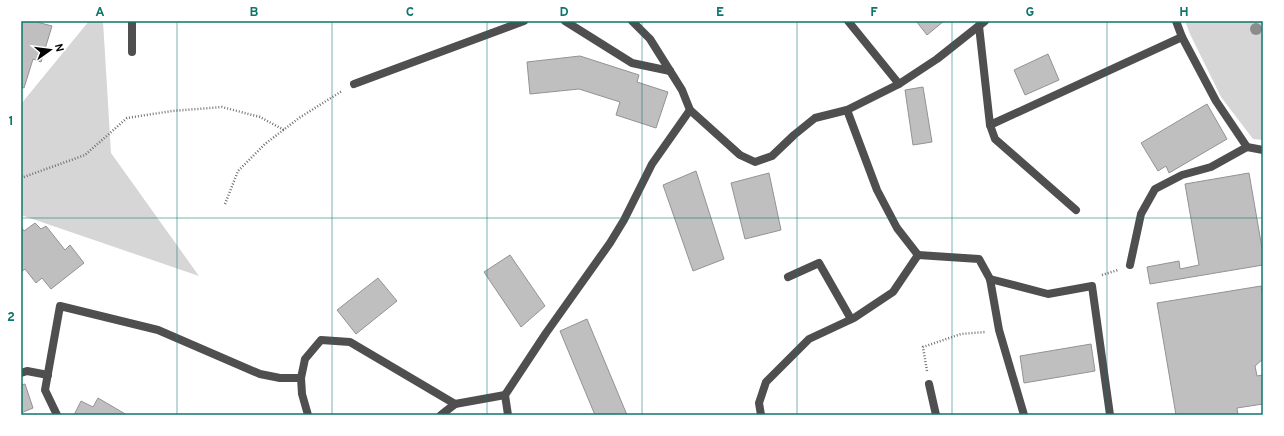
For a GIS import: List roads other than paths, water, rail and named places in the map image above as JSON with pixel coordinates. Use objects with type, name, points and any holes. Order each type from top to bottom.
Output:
[{"type":"street","points":[[132,21],[132,52]]},
{"type":"street","points":[[354,84],[524,21]]},
{"type":"street","points":[[565,21],[632,63],[670,71]]},
{"type":"street","points":[[632,21],[650,39],[682,90],[690,110],[740,154],[755,162],[772,156],[815,118],[847,110],[899,84],[937,59],[982,23]]},
{"type":"street","points":[[848,21],[899,84]]},
{"type":"street","points":[[1176,21],[1182,37],[1216,102],[1247,147]]},
{"type":"street","points":[[982,23],[990,126],[995,139],[1076,210]]},
{"type":"street","points":[[990,126],[1182,37]]},
{"type":"street","points":[[441,415],[456,404],[504,395],[610,243],[624,220],[652,164],[690,110]]},
{"type":"street","points":[[847,110],[877,190],[897,228],[918,255],[979,259],[990,279],[999,330],[1024,415]]},
{"type":"street","points":[[1130,266],[1141,214],[1155,188],[1182,175],[1211,167],[1247,147],[1263,150]]},
{"type":"street","points":[[761,415],[759,403],[766,382],[809,339],[851,319],[893,292],[918,255]]},
{"type":"street","points":[[788,277],[819,263],[851,319]]},
{"type":"street","points":[[990,279],[1048,294],[1092,286],[1110,415]]},
{"type":"street","points":[[57,415],[45,390],[60,306],[158,330],[260,374],[280,378],[301,378]]},
{"type":"street","points":[[308,415],[302,394],[301,378],[305,359],[321,340],[350,342],[456,404]]},
{"type":"street","points":[[21,373],[27,371],[48,375]]},
{"type":"street","points":[[929,384],[936,415]]},
{"type":"street","points":[[504,395],[508,415]]}]
